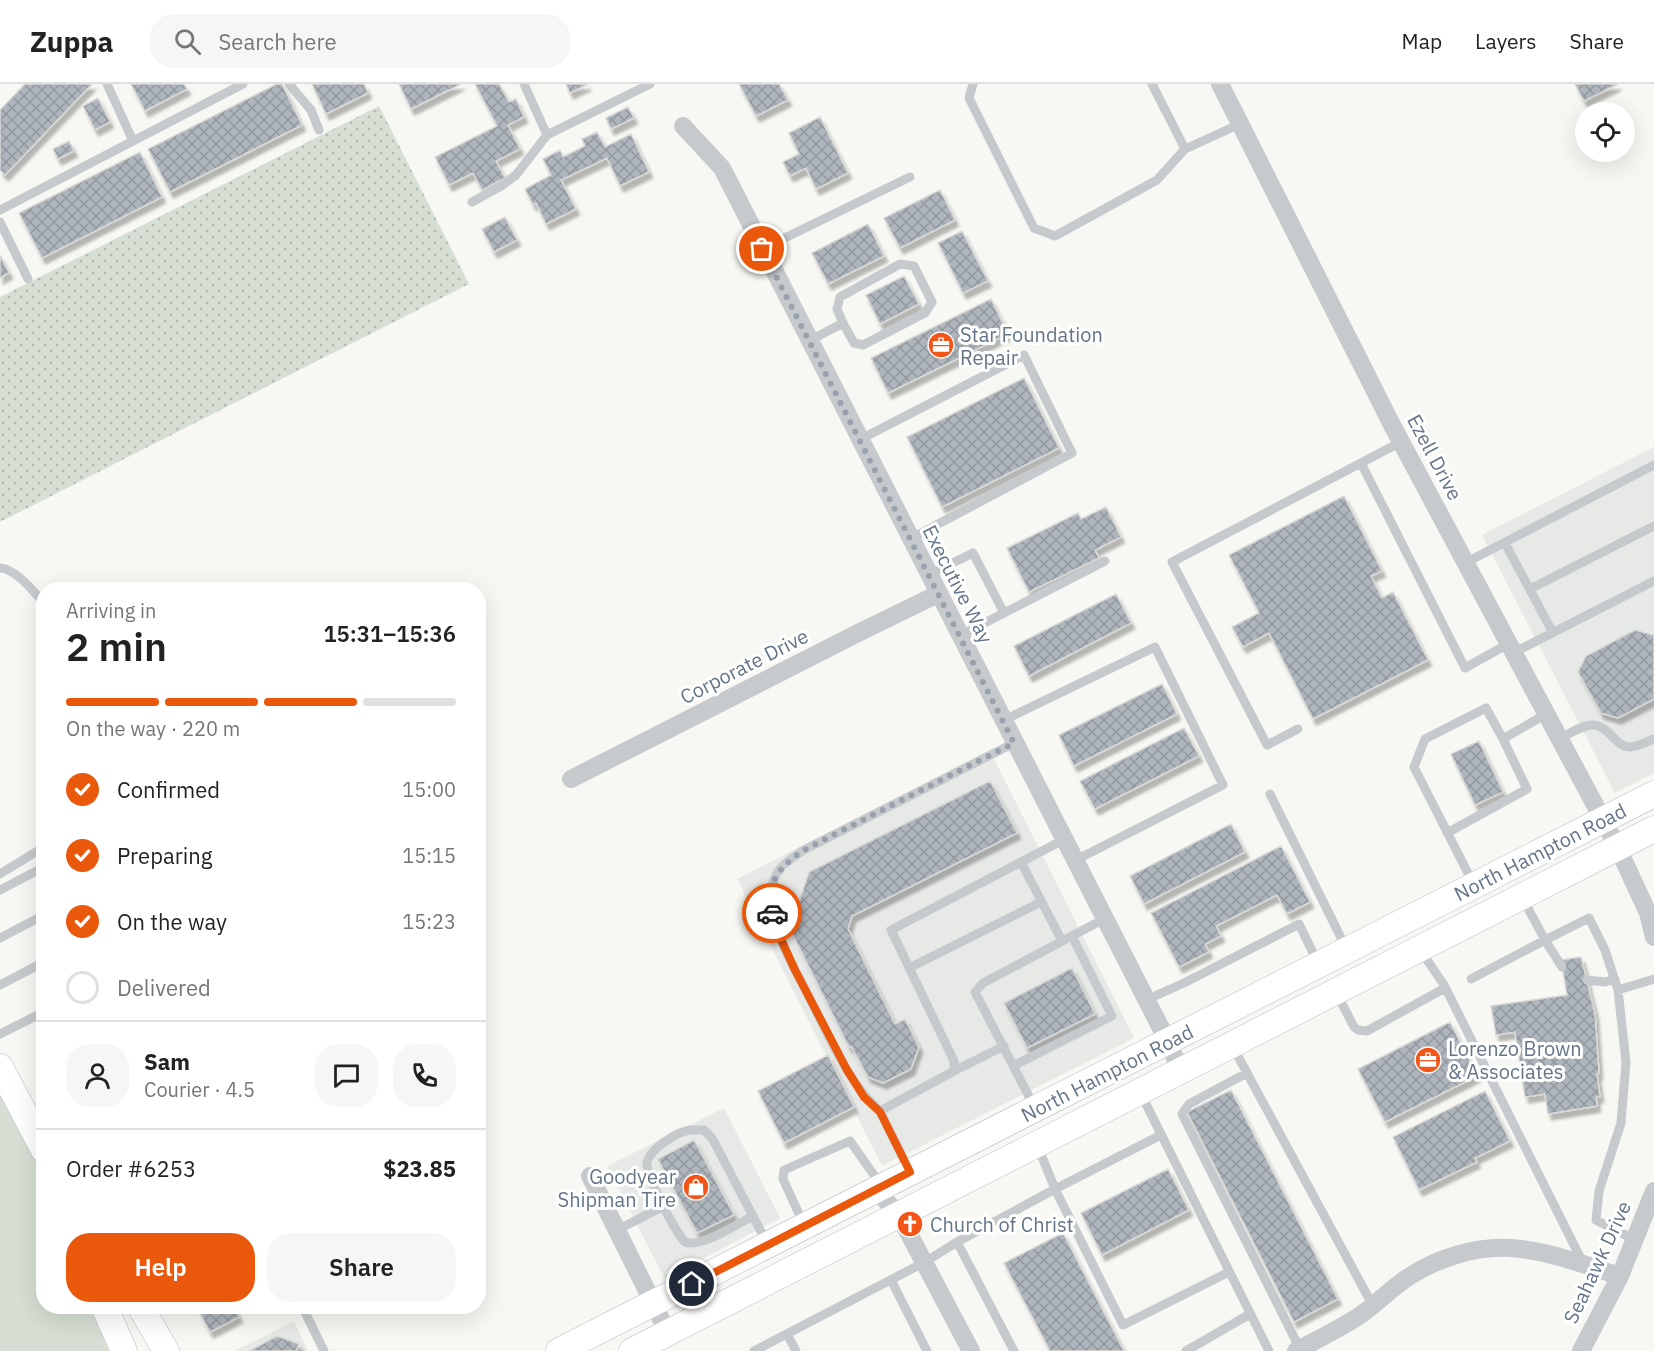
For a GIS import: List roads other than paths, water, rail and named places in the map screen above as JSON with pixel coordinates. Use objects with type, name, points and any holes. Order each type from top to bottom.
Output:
[{"type":"main road","name":"North Hampton Road","points":[[559,1351],[1654,794]]},
{"type":"main road","name":"North Hampton Road","points":[[633,1351],[1654,830]]},
{"type":"main road","points":[[0,1067],[36,1135]]},
{"type":"main road","points":[[108,1314],[124,1351]]},
{"type":"main road","points":[[128,1314],[147,1351]]},
{"type":"main road","points":[[145,1314],[166,1351]]},
{"type":"street","name":"Ezell Drive","points":[[1220,84],[1401,442],[1618,848]]},
{"type":"street","name":"Executive Way","points":[[683,126],[722,168],[1181,1071]]},
{"type":"street","name":"Corporate Drive","points":[[571,779],[938,594]]},
{"type":"street","points":[[1618,848],[1648,913],[1654,937]]},
{"type":"street","points":[[590,1176],[668,1333]]},
{"type":"street","points":[[879,1188],[899,1215],[971,1351]]},
{"type":"street","name":"Seahawk Drive","points":[[1581,1351],[1620,1276],[1654,1191]]},
{"type":"street","points":[[1298,1350],[1356,1318],[1409,1276],[1450,1257],[1490,1247],[1512,1248],[1554,1256],[1620,1276]]},
{"type":"lane","points":[[107,84],[133,141]]},
{"type":"lane","points":[[0,210],[243,84]]},
{"type":"lane","points":[[288,84],[311,110],[319,130]]},
{"type":"lane","points":[[524,84],[547,135]]},
{"type":"lane","points":[[472,202],[516,175],[547,135],[650,84]]},
{"type":"lane","points":[[973,84],[969,98],[1034,228],[1055,236],[1157,180],[1185,149],[1240,124]]},
{"type":"lane","points":[[1152,84],[1185,149]]},
{"type":"lane","points":[[762,249],[910,177]]},
{"type":"lane","points":[[0,222],[28,279]]},
{"type":"lane","points":[[900,264],[914,266],[932,302],[925,314],[863,345],[854,343],[843,323],[837,309],[840,297],[900,264]]},
{"type":"lane","points":[[809,341],[843,323]]},
{"type":"lane","points":[[859,440],[1024,356],[1029,365],[1072,453],[910,539]]},
{"type":"lane","points":[[1298,729],[1267,745],[1172,562],[1401,442]]},
{"type":"lane","points":[[1361,463],[1466,668],[1553,633],[1654,581]]},
{"type":"lane","points":[[1466,563],[1654,465]]},
{"type":"lane","points":[[1530,589],[1654,526]]},
{"type":"lane","points":[[1505,543],[1553,633]]},
{"type":"lane","points":[[928,575],[973,553],[1004,612]]},
{"type":"lane","points":[[959,636],[1105,561]]},
{"type":"lane","points":[[0,568],[6,568],[36,594]]},
{"type":"lane","points":[[1002,721],[1155,647],[1223,785],[1074,861]]},
{"type":"lane","points":[[1447,833],[1527,789],[1486,708],[1425,739],[1414,767],[1447,833],[1474,886]]},
{"type":"lane","points":[[1503,739],[1546,714]]},
{"type":"lane","points":[[1559,739],[1588,726],[1597,725],[1608,731],[1620,744],[1628,747],[1654,739]]},
{"type":"lane","points":[[910,1172],[880,1112],[864,1097],[847,1070],[783,943],[775,926],[771,909],[773,881],[780,869],[802,851],[1014,743]]},
{"type":"lane","points":[[1270,794],[1347,950]]},
{"type":"lane","points":[[954,1071],[954,1061],[891,930],[1063,840]]},
{"type":"lane","points":[[0,874],[36,852]]},
{"type":"lane","points":[[1021,862],[1062,941]]},
{"type":"lane","points":[[0,890],[36,871]]},
{"type":"lane","points":[[1522,897],[1562,967]]},
{"type":"lane","points":[[909,968],[1041,902]]},
{"type":"lane","points":[[1471,979],[1590,918],[1605,950],[1618,990],[1626,1062],[1622,1123],[1599,1191],[1596,1220],[1635,1240]]},
{"type":"lane","points":[[0,938],[36,919]]},
{"type":"lane","points":[[1036,1108],[975,992],[982,983],[1104,919]]},
{"type":"lane","points":[[1146,1000],[1299,924],[1319,965]]},
{"type":"lane","points":[[1013,1066],[1112,1016],[1071,936]]},
{"type":"lane","points":[[1419,949],[1445,988],[1584,1265]]},
{"type":"lane","points":[[0,985],[36,966]]},
{"type":"lane","points":[[1587,980],[1605,982],[1615,979]]},
{"type":"lane","points":[[1618,990],[1654,979]]},
{"type":"lane","points":[[1335,992],[1354,1027],[1358,1030],[1367,1030],[1445,988]]},
{"type":"lane","points":[[0,1034],[36,1015]]},
{"type":"lane","points":[[1232,1045],[1373,1306]]},
{"type":"lane","points":[[880,1112],[1004,1046]]},
{"type":"lane","points":[[1247,1072],[1189,1104],[1182,1114],[1298,1350]]},
{"type":"lane","points":[[1140,1092],[1269,1351]]},
{"type":"lane","points":[[753,1216],[712,1237],[690,1244],[681,1238],[656,1193],[647,1164],[651,1153],[687,1130],[704,1130],[712,1138],[769,1245]]},
{"type":"lane","points":[[754,1351],[925,1262],[1055,1189],[1161,1135]]},
{"type":"lane","points":[[804,1226],[783,1179],[784,1170],[850,1142],[861,1154],[879,1188]]},
{"type":"lane","points":[[1037,1144],[1055,1189],[1123,1326],[1229,1272]]},
{"type":"lane","points":[[617,1230],[663,1206]]},
{"type":"lane","points":[[957,1242],[1014,1351]]},
{"type":"lane","points":[[891,1280],[927,1351]]},
{"type":"lane","points":[[306,1314],[324,1351]]},
{"type":"lane","points":[[1186,1351],[1250,1314]]},
{"type":"lane","points":[[787,1334],[796,1351]]},
{"type":"place","name":"Star Foundation Repair","points":[[941,345]]},
{"type":"place","name":"Lorenzo Brown & Associates","points":[[1428,1060]]},
{"type":"place","name":"Goodyear Shipman Tire","points":[[696,1187]]},
{"type":"place","name":"Church of Christ","points":[[910,1224]]}]
